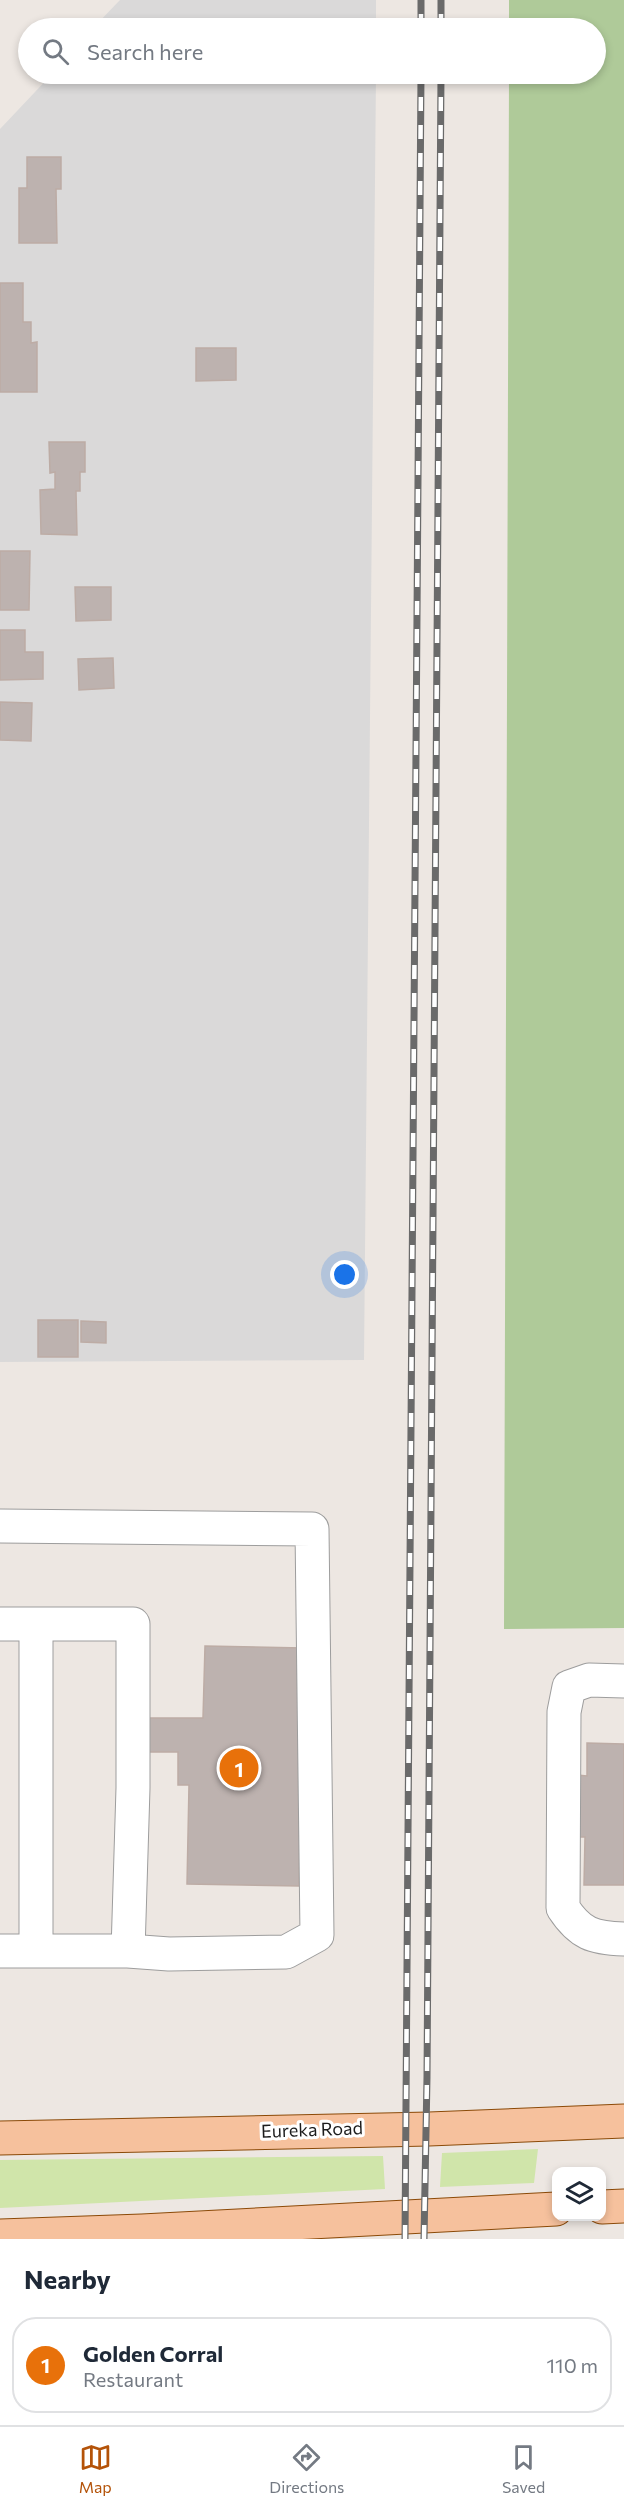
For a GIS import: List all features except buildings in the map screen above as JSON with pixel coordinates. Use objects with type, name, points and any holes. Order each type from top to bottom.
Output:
[{"type":"main road","name":"Eureka Road","points":[[0,2138],[429,2129],[624,2121]]},
{"type":"main road","points":[[606,2207],[624,2206]]},
{"type":"main road","points":[[0,2236],[142,2231],[552,2209]]},
{"type":"lane","points":[[0,1527],[312,1529],[317,1935],[286,1952],[169,1954],[128,1951],[0,1950]]},
{"type":"lane","points":[[0,1624],[133,1624],[133,1788],[128,1951]]},
{"type":"lane","points":[[36,1624],[36,1951]]},
{"type":"lane","points":[[624,1681],[589,1680],[569,1687],[564,1712],[562,1908],[574,1925],[601,1938],[624,1939]]},
{"type":"shaded area","points":[[120,0],[376,0],[376,18],[103,18]]},
{"type":"shaded area","points":[[43,84],[376,84],[364,1360],[0,1362],[0,129]]},
{"type":"green space","points":[[509,0],[624,0],[624,1628],[504,1629],[509,84],[606,84],[606,18],[509,18]]},
{"type":"green space","points":[[538,2149],[534,2183],[440,2187],[442,2153]]},
{"type":"green space","points":[[383,2156],[385,2189],[0,2208],[0,2160]]},
{"type":"railway","points":[[421,0],[421,18]]},
{"type":"railway","points":[[441,0],[441,18]]},
{"type":"railway","points":[[405,2239],[421,84]]},
{"type":"railway","points":[[424,2239],[441,84]]},
{"type":"place","name":"Golden Corral","points":[[239,1768]]}]
